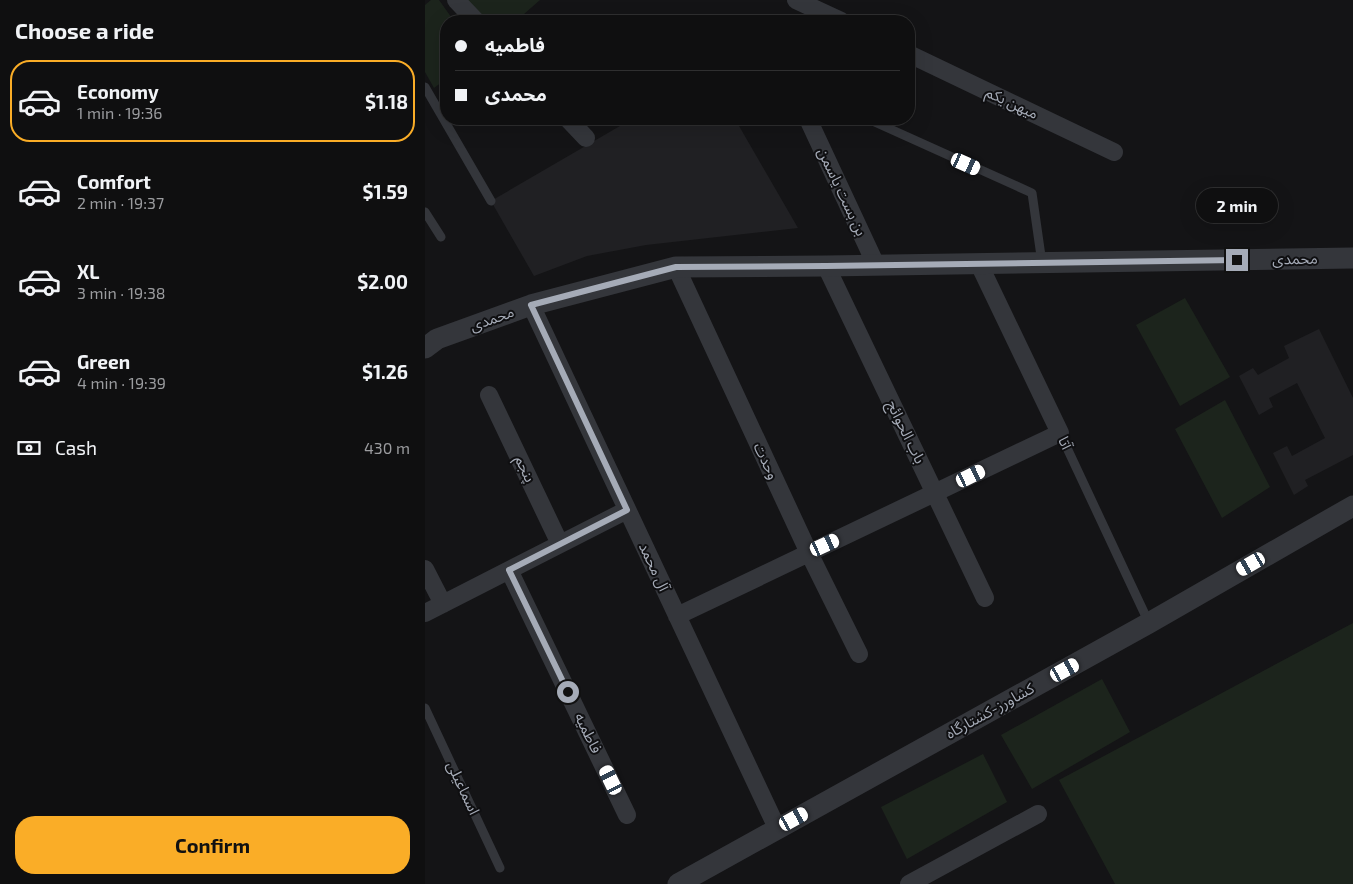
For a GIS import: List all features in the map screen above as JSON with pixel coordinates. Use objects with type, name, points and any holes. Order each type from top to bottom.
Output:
[{"type":"street","points":[[456,0],[470,15]]},
{"type":"street","points":[[796,0],[828,15]]},
{"type":"street","name":"میهن یکم","points":[[915,57],[1114,152]]},
{"type":"street","points":[[574,125],[586,138]]},
{"type":"street","name":"بن بست یاسمن","points":[[811,125],[876,265]]},
{"type":"street","name":"محمدی","points":[[429,343],[531,305],[676,267],[1353,258]]},
{"type":"street","name":"آتا","points":[[979,264],[1060,433]]},
{"type":"street","name":"باب الحوائج","points":[[826,266],[936,492],[985,598]]},
{"type":"street","name":"وحدت","points":[[676,267],[809,553],[859,654]]},
{"type":"street","name":"آل محمد","points":[[531,305],[777,828]]},
{"type":"street","name":"پنجم","points":[[489,395],[560,544]]},
{"type":"street","points":[[677,616],[1060,433]]},
{"type":"street","name":"کشاورز-کشتارگاه","points":[[678,884],[1149,623],[1353,506]]},
{"type":"street","points":[[425,614],[627,510]]},
{"type":"street","points":[[425,569],[443,604]]},
{"type":"street","name":"فاطمیه","points":[[509,570],[627,815]]},
{"type":"street","points":[[909,884],[1038,814]]},
{"type":"lane","points":[[425,87],[440,113]]},
{"type":"lane","points":[[447,125],[491,201]]},
{"type":"lane","points":[[881,125],[1032,193],[1042,263]]},
{"type":"lane","points":[[425,212],[441,237]]},
{"type":"lane","name":"آتا","points":[[1060,433],[1149,623]]},
{"type":"lane","name":"اسماعیلی","points":[[425,708],[500,868]]},
{"type":"shaded area","points":[[431,0],[439,0],[450,15],[440,15],[440,84],[434,88],[425,72],[425,5]]},
{"type":"shaded area","points":[[463,0],[540,0],[523,15],[478,15]]},
{"type":"shaded area","points":[[622,125],[738,125],[798,228],[646,245],[587,256],[534,276],[491,201]]},
{"type":"shaded area","points":[[1185,298],[1230,377],[1180,406],[1136,325]]},
{"type":"shaded area","points":[[1319,329],[1353,398],[1353,455],[1305,480],[1308,486],[1294,495],[1273,453],[1287,446],[1292,456],[1325,438],[1297,383],[1269,398],[1273,407],[1259,415],[1239,376],[1253,368],[1258,375],[1289,358],[1284,346]]},
{"type":"shaded area","points":[[1225,400],[1270,487],[1222,518],[1175,429]]},
{"type":"shaded area","points":[[1353,623],[1353,884],[1115,884],[1059,780]]},
{"type":"shaded area","points":[[1102,679],[1130,732],[1032,789],[1001,735]]},
{"type":"shaded area","points":[[983,754],[1007,802],[907,859],[881,807]]},
{"type":"route","points":[[568,692],[509,570],[627,510],[531,305],[676,267],[1237,260]]}]
